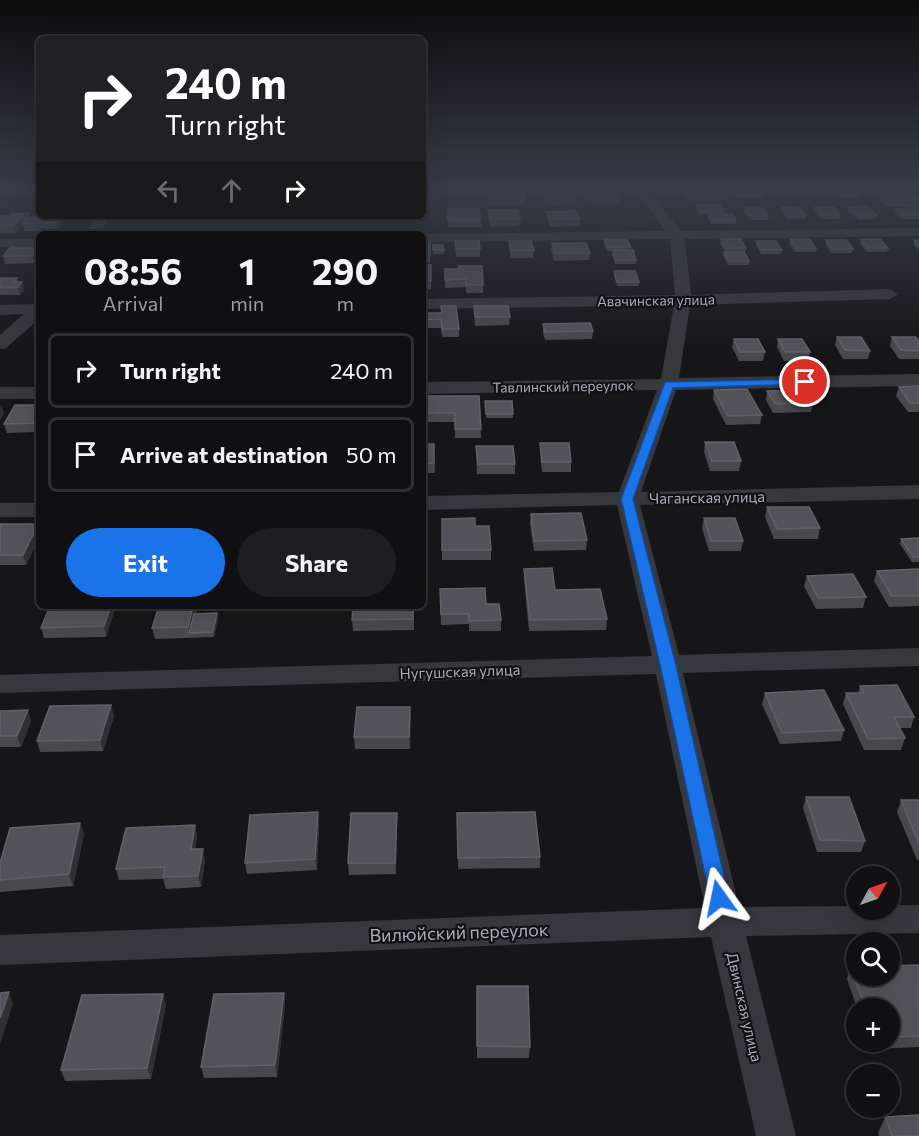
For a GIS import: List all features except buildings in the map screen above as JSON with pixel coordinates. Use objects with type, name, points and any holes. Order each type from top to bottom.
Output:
[{"type":"street","points":[[627,499],[669,384],[683,300],[678,243]]},
{"type":"street","name":"Авачинская улица","points":[[426,304],[890,294]]},
{"type":"street","points":[[0,310],[36,310]]},
{"type":"street","points":[[0,344],[36,313]]},
{"type":"street","name":"Тавлинский переулок","points":[[426,388],[919,380]]},
{"type":"street","points":[[0,393],[36,393]]},
{"type":"street","name":"Чаганская улица","points":[[426,503],[919,492]]},
{"type":"street","name":"Двинская улица","points":[[627,499],[668,665],[724,922],[776,1136]]},
{"type":"street","points":[[0,510],[36,510]]},
{"type":"street","name":"Нугушская улица","points":[[0,684],[919,657]]},
{"type":"street","name":"Вилюйский переулок","points":[[0,950],[724,922],[919,919]]},
{"type":"route","points":[[719,898],[668,665],[627,499],[669,384],[805,382]]}]
